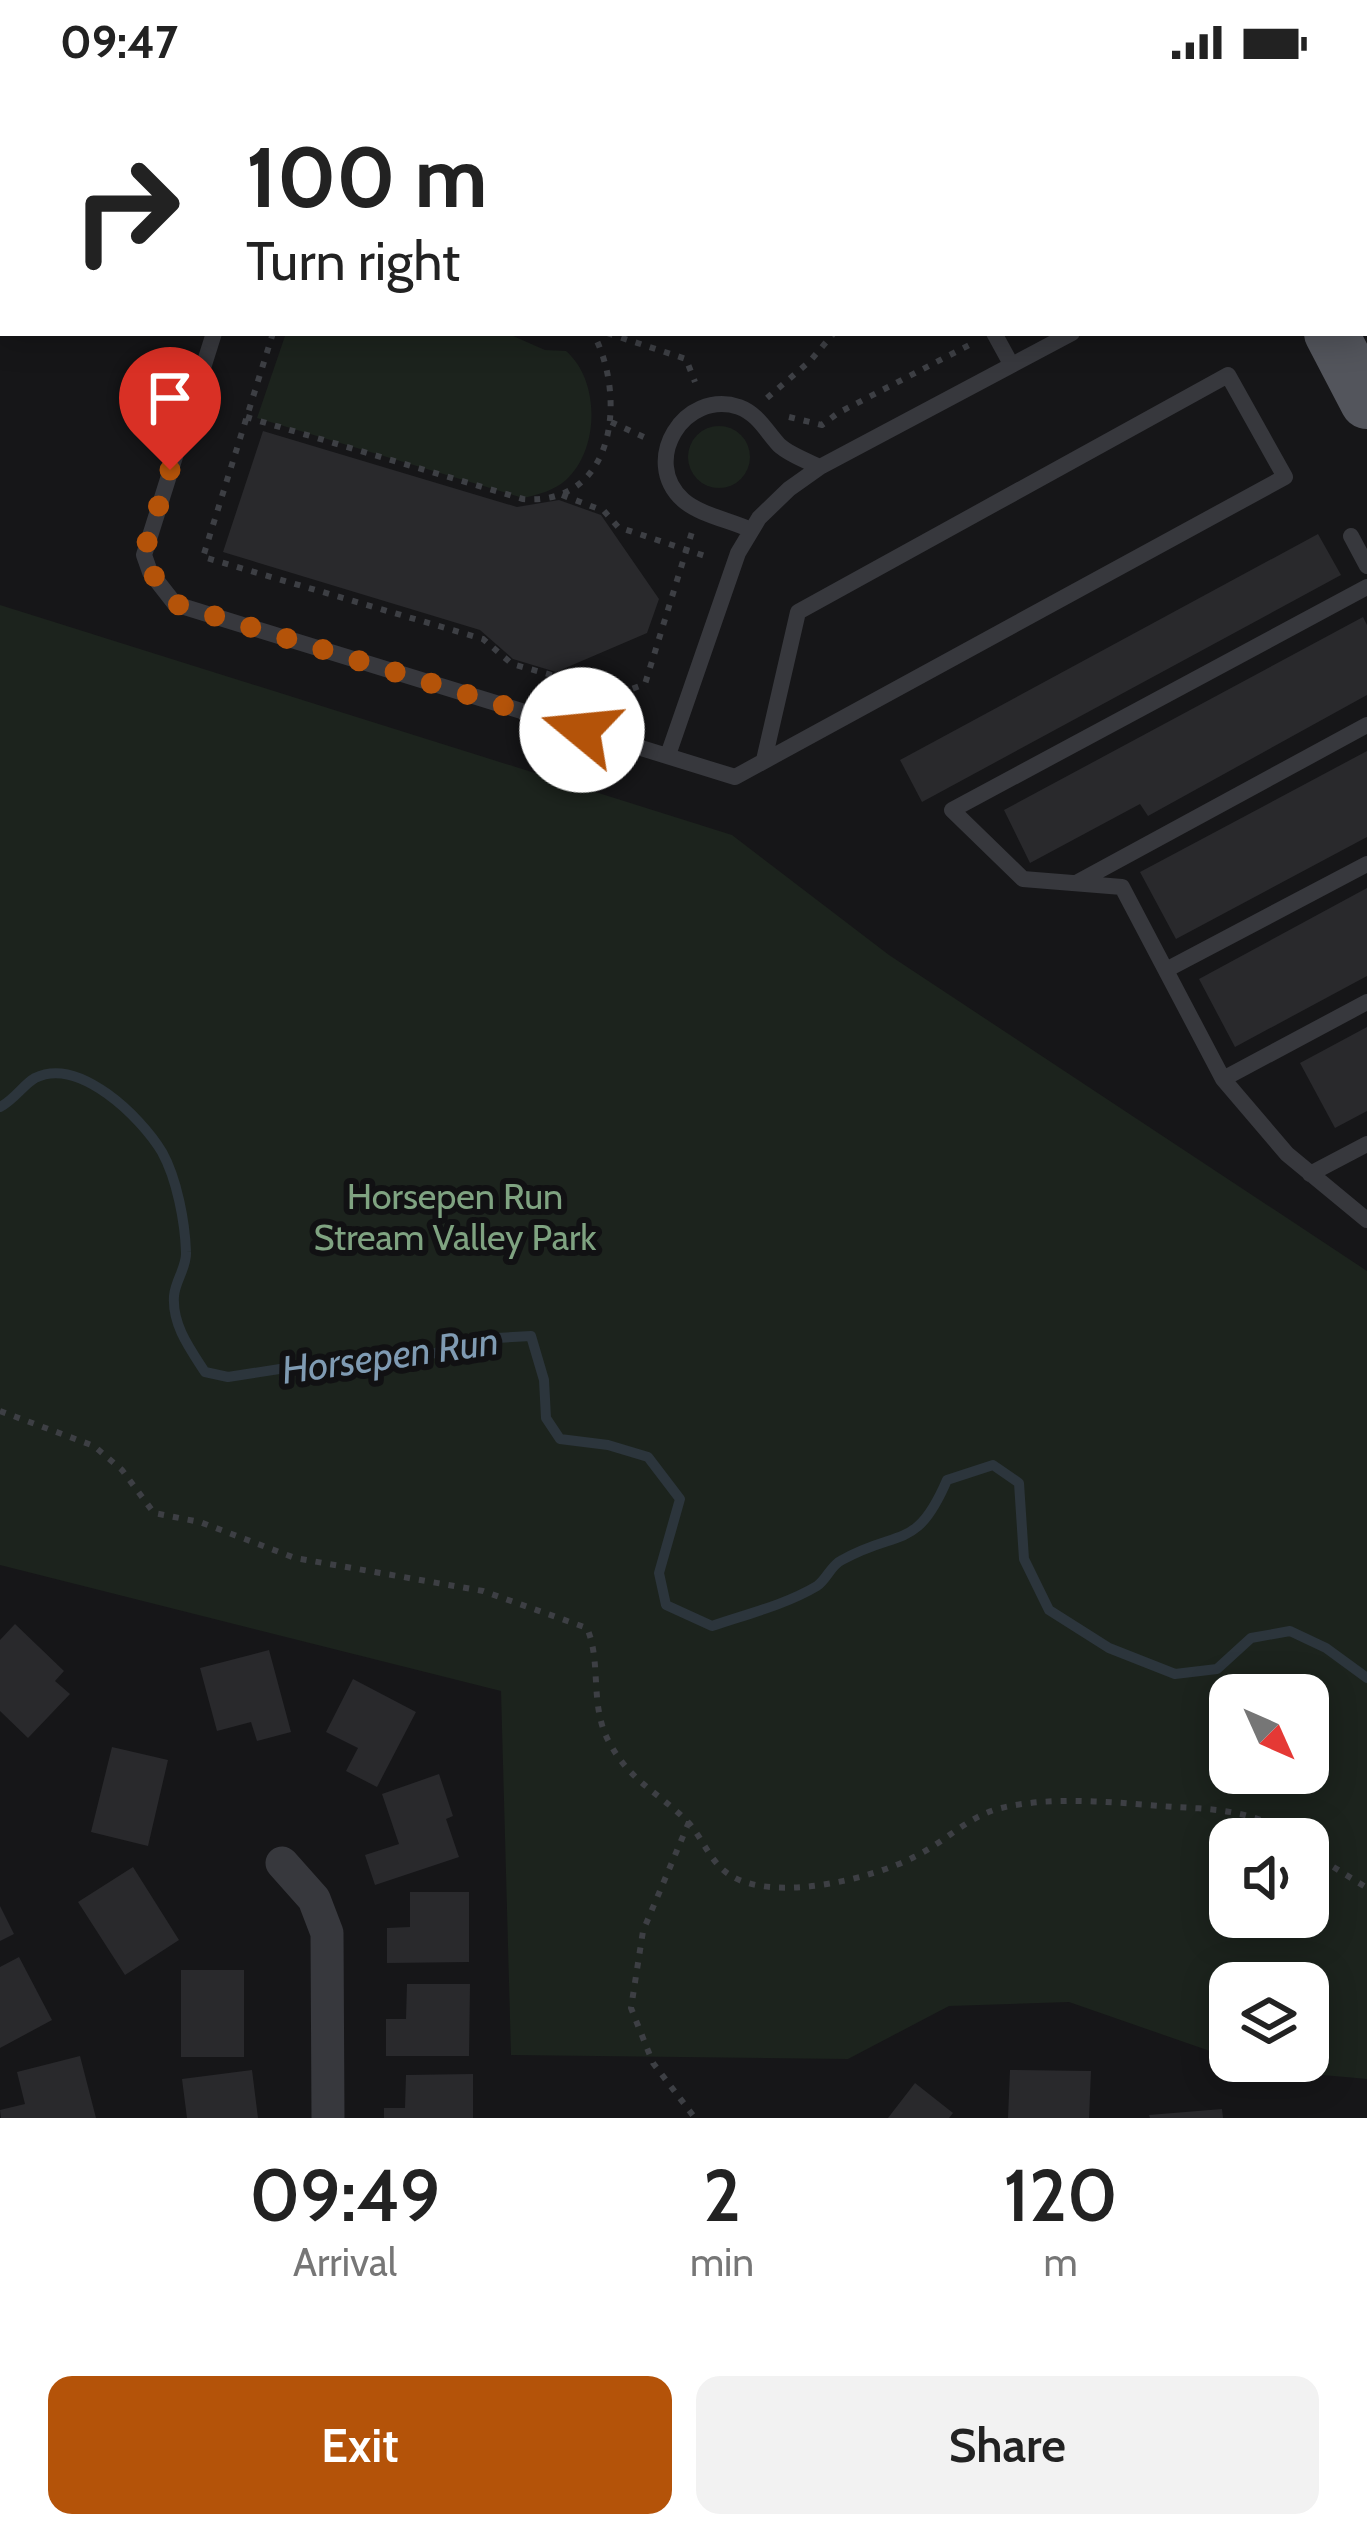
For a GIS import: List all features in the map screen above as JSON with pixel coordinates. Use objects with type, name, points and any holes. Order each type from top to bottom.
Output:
[{"type":"main road","points":[[1333,336],[1367,402]]},
{"type":"street","points":[[282,1863],[314,1899],[327,1933],[328,2118]]},
{"type":"lane","points":[[213,336],[143,555],[176,604],[735,777],[1285,477],[1228,375],[798,612],[764,760]]},
{"type":"lane","points":[[996,336],[1011,364]]},
{"type":"lane","points":[[668,755],[738,553],[751,530],[789,489],[820,467],[1066,336]]},
{"type":"lane","points":[[751,530],[679,496],[665,461],[669,439],[679,423],[709,406],[744,409],[782,447],[820,467]]},
{"type":"lane","points":[[1351,536],[1367,566]]},
{"type":"lane","points":[[1367,587],[952,810],[1023,879],[1122,887],[1223,1079],[1287,1154],[1367,1220]]},
{"type":"lane","points":[[1076,883],[1367,725]]},
{"type":"lane","points":[[1166,970],[1367,864]]},
{"type":"lane","points":[[1223,1079],[1367,1002]]},
{"type":"lane","points":[[1310,1174],[1367,1144]]},
{"type":"path","points":[[272,336],[203,557],[483,639],[512,664],[556,676],[570,673],[629,691],[645,684],[694,526]]},
{"type":"path","points":[[246,417],[523,499],[541,500],[577,486],[598,461],[611,422],[610,374],[593,336]]},
{"type":"path","points":[[616,336],[686,358],[699,382],[681,389]]},
{"type":"path","points":[[767,398],[831,336]]},
{"type":"path","points":[[752,386],[791,419],[822,425],[988,336]]},
{"type":"path","points":[[611,422],[646,438]]},
{"type":"path","points":[[643,458],[647,428]]},
{"type":"path","points":[[562,495],[604,512],[618,527],[715,560]]},
{"type":"path","points":[[0,1411],[94,1446],[122,1470],[154,1513],[200,1522],[295,1558],[483,1591],[587,1628],[594,1643],[596,1702],[606,1736],[625,1768],[689,1822],[726,1873],[782,1890],[801,1890],[914,1858],[954,1830],[1000,1808],[1062,1802],[1210,1809],[1257,1818]]},
{"type":"path","points":[[689,1822],[643,1930],[631,2008],[653,2063],[695,2118]]},
{"type":"path","points":[[1329,1864],[1367,1888]]},
{"type":"green space","points":[[285,336],[513,336],[545,350],[566,351],[585,379],[592,415],[577,467],[562,484],[523,498],[257,418]]},
{"type":"green space","points":[[719,426],[741,435],[750,457],[741,479],[719,488],[697,479],[688,457],[697,435]]},
{"type":"green space","name":"Horsepen Run Stream Valley Park","points":[[0,605],[732,835],[889,955],[1367,1271],[1367,2079],[1329,2076],[1329,1962],[1209,1962],[1209,2051],[1069,2002],[949,2006],[848,2059],[511,2055],[501,1691],[0,1565]]},
{"type":"building","points":[[263,431],[517,507],[559,500],[601,515],[659,599],[647,633],[556,672],[513,659],[480,630],[223,552]]},
{"type":"building","points":[[1318,534],[1341,575],[922,802],[900,760]]},
{"type":"building","points":[[1363,617],[1367,695],[1148,816],[1140,804],[1030,863],[1004,810]]},
{"type":"building","points":[[1367,751],[1367,837],[1176,939],[1140,872]]},
{"type":"building","points":[[1367,888],[1367,976],[1235,1047],[1199,979]]},
{"type":"building","points":[[1367,1027],[1367,1111],[1335,1128],[1300,1063]]},
{"type":"building","points":[[15,1624],[64,1671],[55,1681],[70,1694],[28,1738],[0,1711],[0,1640]]},
{"type":"building","points":[[269,1650],[291,1732],[257,1741],[251,1722],[217,1731],[200,1668]]},
{"type":"building","points":[[353,1679],[416,1712],[377,1787],[346,1771],[358,1748],[326,1732]]},
{"type":"building","points":[[112,1747],[168,1760],[148,1846],[91,1832]]},
{"type":"building","points":[[439,1774],[453,1816],[446,1819],[459,1857],[375,1885],[365,1855],[399,1844],[382,1794]]},
{"type":"building","points":[[133,1867],[179,1940],[125,1975],[78,1902]]},
{"type":"building","points":[[410,1892],[469,1892],[469,1962],[387,1963],[387,1928],[410,1927]]},
{"type":"building","points":[[0,1906],[14,1934],[0,1941]]},
{"type":"building","points":[[19,1957],[52,2020],[0,2048],[0,1967]]},
{"type":"building","points":[[181,1970],[244,1970],[244,2057],[181,2057]]},
{"type":"building","points":[[407,1984],[470,1984],[469,2056],[386,2056],[386,2019],[406,2019]]},
{"type":"building","points":[[80,2056],[96,2118],[1,2118],[0,2110],[25,2104],[17,2072]]},
{"type":"building","points":[[252,2070],[258,2118],[187,2118],[182,2079]]},
{"type":"building","points":[[1010,2070],[1091,2071],[1089,2118],[1008,2118]]},
{"type":"building","points":[[473,2074],[473,2118],[384,2118],[384,2108],[405,2108],[406,2075]]},
{"type":"building","points":[[915,2083],[953,2113],[949,2118],[888,2118]]},
{"type":"building","points":[[1222,2109],[1223,2118],[1149,2115]]},
{"type":"waterway","name":"Horsepen Run","points":[[0,1107],[35,1078],[70,1075],[124,1107],[152,1138],[172,1175],[184,1228],[186,1258],[175,1290],[176,1317],[205,1372],[228,1377],[318,1363],[413,1360],[479,1339],[531,1336],[544,1380],[546,1418],[560,1439],[608,1445],[648,1457],[680,1499],[659,1573],[666,1605],[712,1626],[817,1586],[842,1560],[915,1529],[947,1480],[993,1465],[1019,1483],[1024,1559],[1049,1610],[1109,1648],[1175,1674],[1217,1669],[1251,1638],[1290,1631],[1326,1648],[1367,1678]]},
{"type":"route","points":[[170,470],[143,555],[160,587],[176,604],[582,730]]}]
